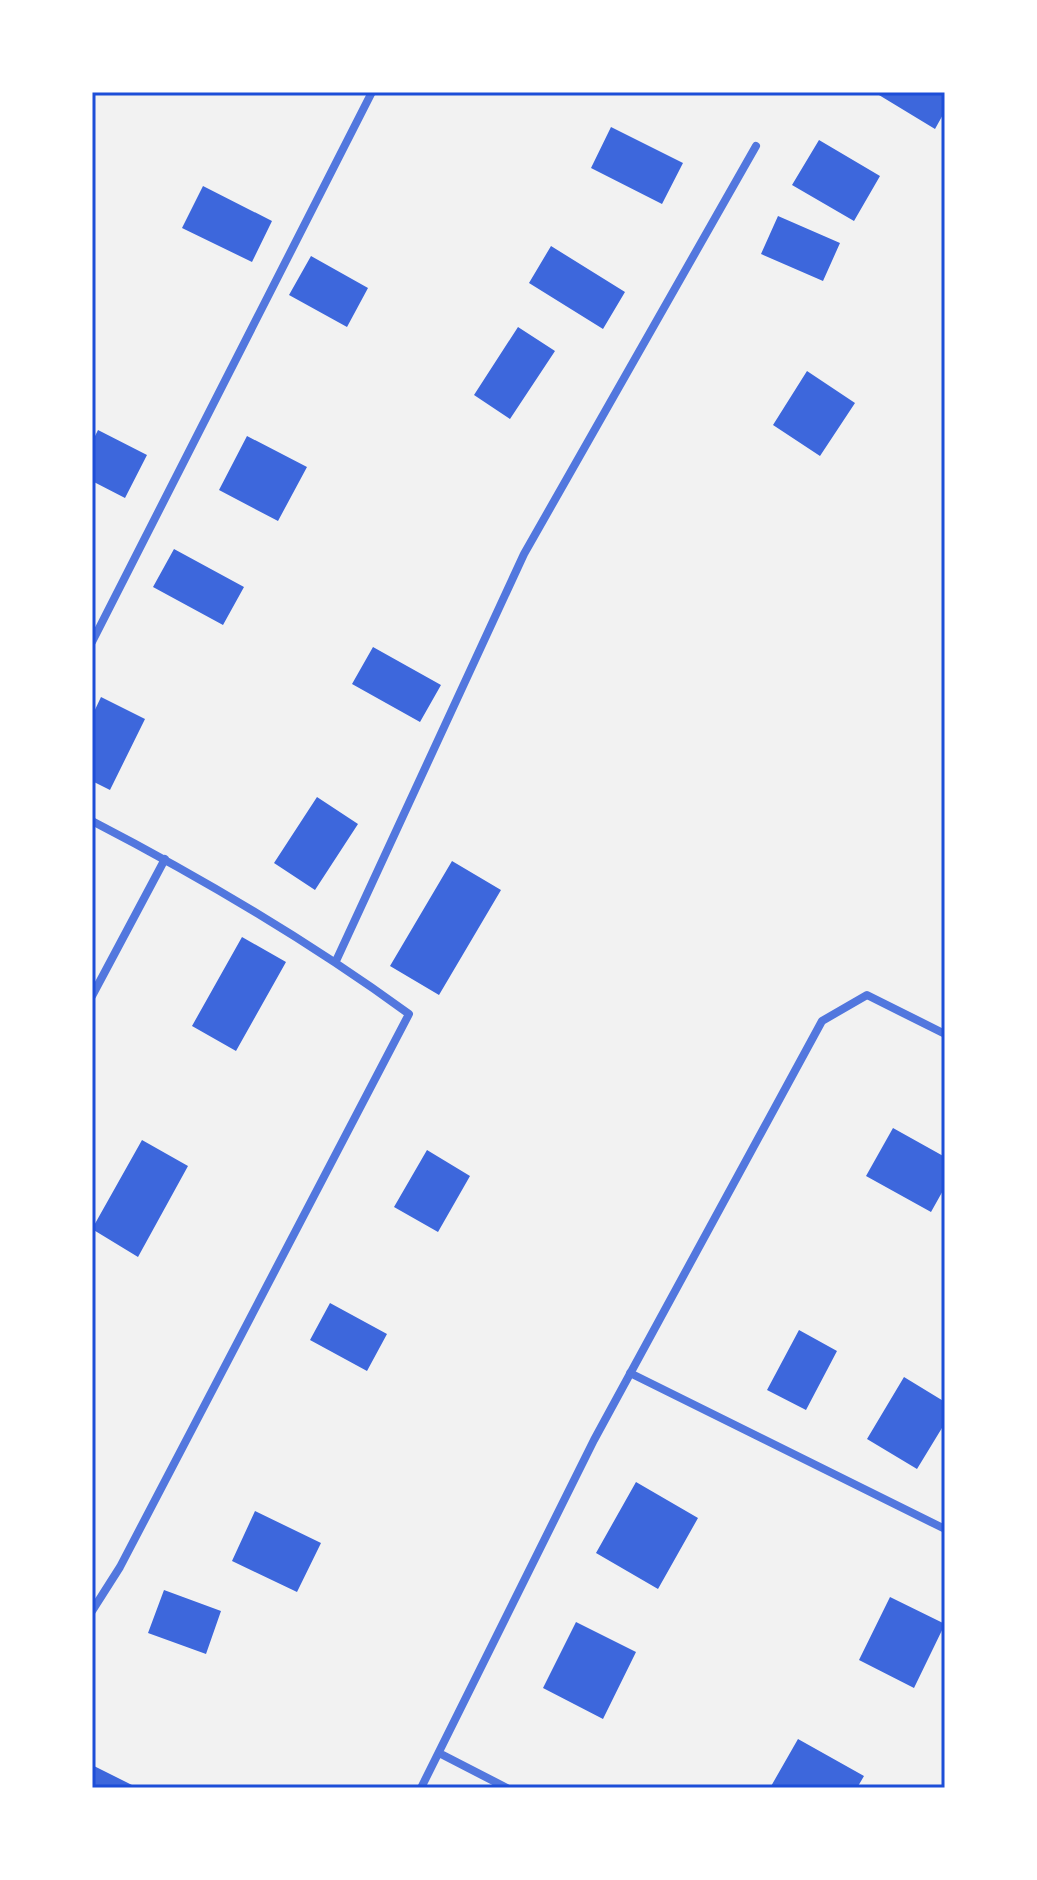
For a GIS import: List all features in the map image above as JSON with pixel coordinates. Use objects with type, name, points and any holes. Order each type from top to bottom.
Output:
[{"type":"street","points":[[92,642],[372,92]]},
{"type":"street","points":[[336,961],[524,554],[756,146]]},
{"type":"street","points":[[92,821],[165,859],[336,961],[409,1014],[120,1567],[92,1611]]},
{"type":"street","points":[[92,996],[165,859]]},
{"type":"street","points":[[421,1788],[594,1440],[822,1021],[867,995],[945,1034]]},
{"type":"street","points":[[630,1373],[945,1529]]},
{"type":"street","points":[[439,1753],[507,1788]]},
{"type":"building","points":[[874,92],[945,92],[945,111],[935,129]]},
{"type":"building","points":[[611,127],[683,163],[662,204],[591,168]]},
{"type":"building","points":[[819,140],[880,176],[854,221],[792,185]]},
{"type":"building","points":[[203,186],[272,221],[252,262],[182,228]]},
{"type":"building","points":[[778,216],[840,243],[823,281],[761,254]]},
{"type":"building","points":[[551,246],[625,292],[603,329],[529,283]]},
{"type":"building","points":[[311,256],[368,288],[347,327],[289,295]]},
{"type":"building","points":[[518,327],[555,351],[510,419],[474,395]]},
{"type":"building","points":[[807,371],[855,403],[820,456],[773,425]]},
{"type":"building","points":[[98,430],[147,455],[125,498],[92,481],[92,442]]},
{"type":"building","points":[[247,436],[307,467],[278,521],[219,490]]},
{"type":"building","points":[[174,549],[244,587],[223,625],[153,587]]},
{"type":"building","points":[[373,647],[441,685],[420,722],[352,684]]},
{"type":"building","points":[[101,697],[145,719],[110,790],[92,781],[92,716]]},
{"type":"building","points":[[317,797],[358,824],[315,890],[274,863]]},
{"type":"building","points":[[452,861],[501,890],[439,995],[390,966]]},
{"type":"building","points":[[242,937],[286,962],[236,1051],[192,1026]]},
{"type":"building","points":[[893,1128],[945,1157],[945,1187],[931,1212],[866,1176]]},
{"type":"building","points":[[142,1140],[188,1166],[138,1257],[92,1229]]},
{"type":"building","points":[[427,1150],[470,1176],[438,1232],[394,1207]]},
{"type":"building","points":[[330,1303],[387,1334],[367,1371],[310,1340]]},
{"type":"building","points":[[799,1330],[837,1351],[806,1410],[767,1390]]},
{"type":"building","points":[[904,1377],[945,1402],[945,1423],[917,1469],[867,1439]]},
{"type":"building","points":[[636,1482],[698,1518],[658,1589],[596,1553]]},
{"type":"building","points":[[255,1511],[321,1543],[297,1592],[232,1561]]},
{"type":"building","points":[[164,1590],[221,1611],[206,1654],[148,1633]]},
{"type":"building","points":[[890,1597],[945,1624],[914,1688],[859,1660]]},
{"type":"building","points":[[576,1622],[636,1652],[603,1719],[543,1688]]},
{"type":"building","points":[[798,1739],[864,1776],[857,1788],[770,1788]]},
{"type":"building","points":[[92,1765],[138,1788],[92,1788]]}]
